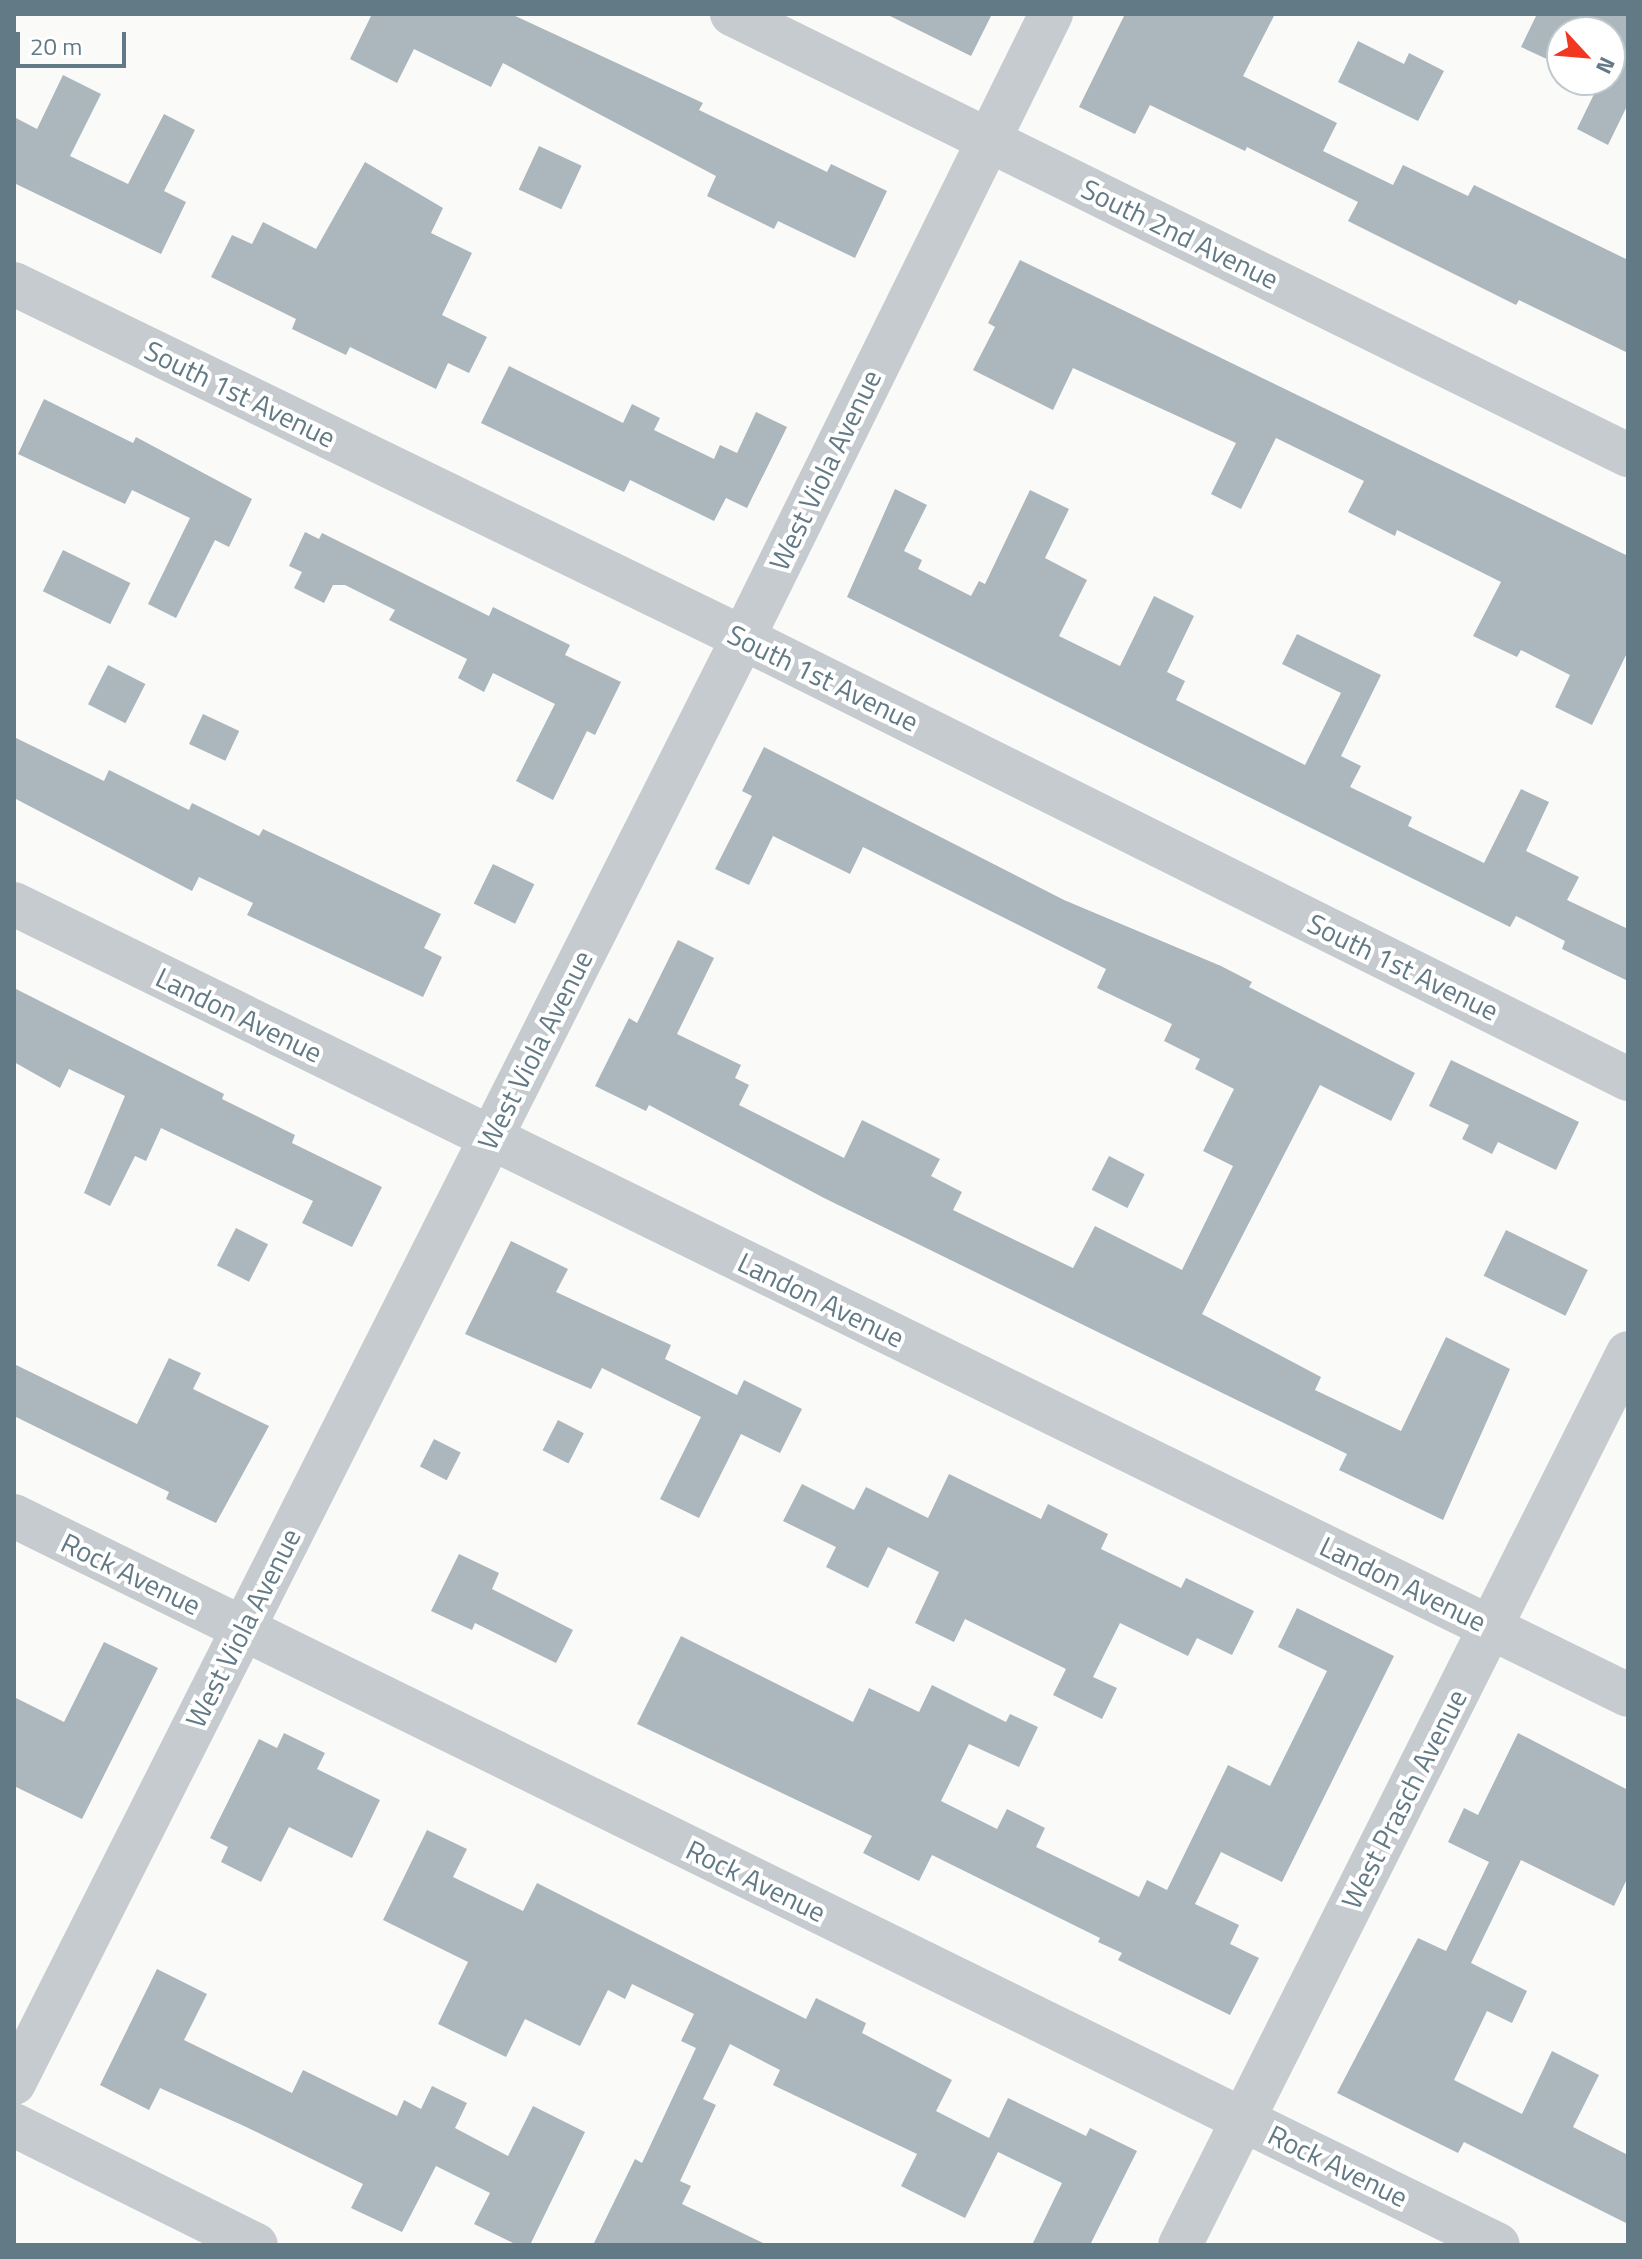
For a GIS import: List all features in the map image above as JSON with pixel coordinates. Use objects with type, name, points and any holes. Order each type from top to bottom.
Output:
[{"type":"street","name":"South 2nd Avenue","points":[[732,14],[1628,455]]},
{"type":"street","name":"West Viola Avenue","points":[[14,2083],[743,638],[1051,14]]},
{"type":"street","name":"South 1st Avenue","points":[[14,284],[743,638],[1628,1079]]},
{"type":"street","name":"Landon Avenue","points":[[14,904],[1628,1695]]},
{"type":"street","name":"West Prasch Avenue","points":[[1180,2245],[1628,1353]]},
{"type":"street","name":"Rock Avenue","points":[[14,1516],[1498,2245]]},
{"type":"street","points":[[14,2125],[256,2245]]},
{"type":"building","points":[[372,14],[511,14],[703,103],[699,110],[827,172],[831,164],[887,191],[855,258],[778,221],[774,229],[707,196],[716,176],[503,63],[491,87],[414,49],[397,83],[350,59]]},
{"type":"building","points":[[886,14],[992,14],[971,56]]},
{"type":"building","points":[[1125,14],[1275,14],[1243,76],[1337,123],[1323,151],[1393,185],[1403,165],[1468,196],[1474,185],[1628,260],[1628,353],[1519,300],[1516,305],[1348,221],[1358,202],[1247,147],[1245,151],[1150,105],[1135,134],[1079,107]]},
{"type":"building","points":[[1537,14],[1628,14],[1628,104],[1608,145],[1577,129],[1593,96],[1626,96],[1626,16],[1546,16],[1546,59],[1521,47]]},
{"type":"building","points":[[1358,41],[1404,64],[1409,53],[1444,71],[1418,121],[1338,82]]},
{"type":"building","points":[[63,75],[101,94],[70,156],[128,184],[164,114],[195,130],[164,191],[186,202],[161,254],[14,183],[14,117],[37,129]]},
{"type":"building","points":[[539,146],[582,166],[561,209],[519,190]]},
{"type":"building","points":[[365,162],[443,208],[431,233],[472,253],[442,315],[487,337],[469,373],[448,363],[436,389],[350,347],[346,355],[292,329],[296,319],[211,277],[232,235],[252,244],[263,222],[316,249]]},
{"type":"building","points":[[1020,260],[1628,556],[1628,651],[1592,725],[1555,707],[1570,675],[1521,650],[1517,657],[1473,636],[1501,582],[1397,530],[1395,536],[1348,512],[1364,481],[1276,438],[1241,509],[1211,494],[1236,443],[1073,368],[1053,410],[973,370],[995,327],[988,323]]},
{"type":"building","points":[[509,366],[623,423],[632,404],[660,418],[654,430],[714,459],[720,445],[737,453],[756,412],[787,427],[747,508],[726,498],[714,521],[630,480],[624,492],[481,423]]},
{"type":"building","points":[[44,399],[133,443],[136,437],[252,499],[229,547],[215,540],[176,618],[148,604],[190,518],[132,490],[125,504],[18,454]]},
{"type":"building","points":[[895,489],[927,505],[904,551],[922,560],[918,569],[971,596],[979,581],[985,584],[1030,490],[1069,509],[1045,558],[1087,580],[1059,636],[1120,666],[1154,596],[1194,616],[1167,672],[1185,681],[1176,700],[1305,765],[1341,693],[1282,664],[1297,634],[1381,675],[1341,756],[1361,766],[1350,787],[1412,817],[1408,826],[1484,863],[1521,789],[1549,802],[1526,851],[1579,877],[1567,900],[1628,929],[1628,981],[1562,949],[1565,941],[1516,916],[1510,927],[847,597]]},
{"type":"building","points":[[305,532],[319,539],[322,533],[489,616],[493,607],[570,645],[565,655],[621,682],[595,735],[587,731],[553,800],[516,781],[555,704],[493,673],[484,692],[458,678],[467,659],[389,620],[395,610],[345,585],[333,585],[324,603],[294,588],[302,572],[289,566]]},
{"type":"building","points":[[63,550],[130,583],[110,624],[43,591]]},
{"type":"building","points":[[108,665],[145,684],[125,723],[88,704]]},
{"type":"building","points":[[203,714],[239,731],[225,761],[189,744]]},
{"type":"building","points":[[14,737],[104,781],[109,770],[189,810],[192,803],[259,836],[263,829],[441,914],[424,948],[442,957],[423,997],[247,915],[253,903],[199,877],[192,891],[14,798]]},
{"type":"building","points":[[764,747],[1064,900],[1221,966],[1252,982],[1249,987],[1415,1073],[1391,1121],[1320,1085],[1202,1314],[1321,1377],[1315,1390],[1401,1431],[1446,1337],[1510,1369],[1443,1520],[1339,1470],[1347,1454],[824,1198],[649,1105],[646,1111],[595,1086],[629,1018],[637,1023],[678,940],[714,958],[677,1034],[741,1065],[735,1078],[749,1085],[739,1105],[844,1158],[862,1120],[940,1159],[931,1176],[962,1192],[953,1210],[1073,1268],[1095,1226],[1182,1270],[1233,1166],[1203,1151],[1234,1089],[1195,1069],[1200,1059],[1164,1041],[1172,1024],[1097,988],[1106,969],[863,847],[850,874],[773,836],[749,885],[715,869],[752,796],[742,791]]},
{"type":"building","points":[[493,864],[534,884],[515,924],[474,904]]},
{"type":"building","points":[[14,988],[224,1094],[222,1099],[295,1135],[292,1143],[382,1187],[352,1247],[302,1223],[313,1201],[161,1128],[146,1161],[135,1156],[110,1206],[84,1193],[125,1096],[69,1069],[60,1088],[14,1062]]},
{"type":"building","points":[[1451,1060],[1579,1122],[1556,1170],[1498,1142],[1492,1154],[1462,1139],[1469,1125],[1429,1106]]},
{"type":"building","points":[[1109,1156],[1145,1174],[1127,1208],[1092,1190]]},
{"type":"building","points":[[236,1228],[268,1244],[249,1282],[217,1265]]},
{"type":"building","points":[[1506,1230],[1588,1270],[1565,1316],[1484,1276]]},
{"type":"building","points":[[511,1241],[568,1269],[556,1292],[671,1345],[665,1359],[737,1395],[744,1380],[802,1409],[780,1453],[741,1434],[699,1518],[660,1499],[701,1417],[602,1368],[591,1389],[465,1334]]},
{"type":"building","points":[[169,1358],[201,1373],[193,1389],[269,1426],[216,1523],[166,1499],[169,1492],[14,1416],[14,1364],[137,1424]]},
{"type":"building","points":[[558,1420],[584,1433],[568,1463],[543,1450]]},
{"type":"building","points":[[434,1439],[461,1453],[447,1480],[420,1467]]},
{"type":"building","points":[[949,1474],[1041,1519],[1048,1504],[1108,1534],[1101,1549],[1181,1588],[1186,1578],[1254,1611],[1232,1655],[1197,1638],[1188,1656],[1120,1623],[1093,1677],[1117,1688],[1102,1719],[1053,1695],[1066,1669],[965,1619],[954,1642],[915,1623],[939,1572],[888,1547],[868,1588],[826,1567],[836,1547],[783,1521],[802,1484],[854,1510],[866,1487],[928,1518]]},
{"type":"building","points":[[459,1554],[499,1573],[492,1589],[573,1630],[556,1663],[475,1623],[472,1630],[431,1611]]},
{"type":"building","points":[[1297,1608],[1394,1656],[1282,1882],[1221,1852],[1195,1904],[1239,1925],[1230,1944],[1259,1958],[1230,2015],[1118,1960],[1122,1953],[1098,1942],[1100,1938],[932,1855],[919,1881],[863,1853],[872,1836],[637,1724],[681,1636],[853,1722],[869,1688],[919,1712],[932,1685],[1006,1722],[1010,1714],[1038,1727],[1019,1767],[969,1744],[941,1801],[997,1829],[1007,1809],[1045,1828],[1036,1847],[1139,1897],[1147,1880],[1167,1890],[1228,1765],[1270,1786],[1327,1671],[1278,1647]]},
{"type":"building","points":[[104,1642],[158,1668],[82,1819],[14,1786],[14,1697],[64,1722]]},
{"type":"building","points":[[284,1733],[325,1753],[317,1769],[380,1800],[352,1858],[289,1827],[261,1882],[221,1862],[228,1847],[210,1838],[259,1739],[277,1748]]},
{"type":"building","points":[[1518,1733],[1628,1790],[1628,1877],[1614,1906],[1521,1860],[1471,1963],[1527,1991],[1512,2023],[1487,2011],[1454,2080],[1522,2114],[1552,2051],[1599,2075],[1573,2127],[1628,2155],[1628,2224],[1464,2142],[1458,2153],[1337,2093],[1418,1938],[1446,1951],[1489,1862],[1448,1842],[1464,1808],[1478,1815]]},
{"type":"building","points":[[427,1830],[467,1849],[453,1877],[523,1911],[537,1883],[806,2019],[816,1998],[866,2023],[862,2033],[952,2080],[936,2111],[989,2138],[1008,2098],[1086,2136],[1090,2128],[1137,2151],[1090,2245],[1032,2245],[1062,2183],[998,2152],[965,2218],[901,2186],[917,2154],[773,2085],[780,2070],[730,2044],[703,2099],[716,2105],[680,2181],[691,2186],[682,2204],[767,2245],[593,2245],[635,2159],[642,2163],[696,2048],[681,2041],[694,2014],[632,1984],[625,1999],[608,1990],[580,2046],[525,2019],[506,2057],[438,2024],[468,1962],[383,1920]]},
{"type":"building","points":[[157,1969],[207,1994],[184,2040],[292,2093],[303,2070],[397,2116],[404,2100],[421,2109],[432,2086],[467,2103],[455,2128],[508,2156],[533,2106],[585,2132],[530,2245],[517,2245],[474,2224],[490,2193],[436,2166],[402,2232],[351,2208],[363,2184],[244,2126],[160,2088],[149,2110],[100,2085]]}]
